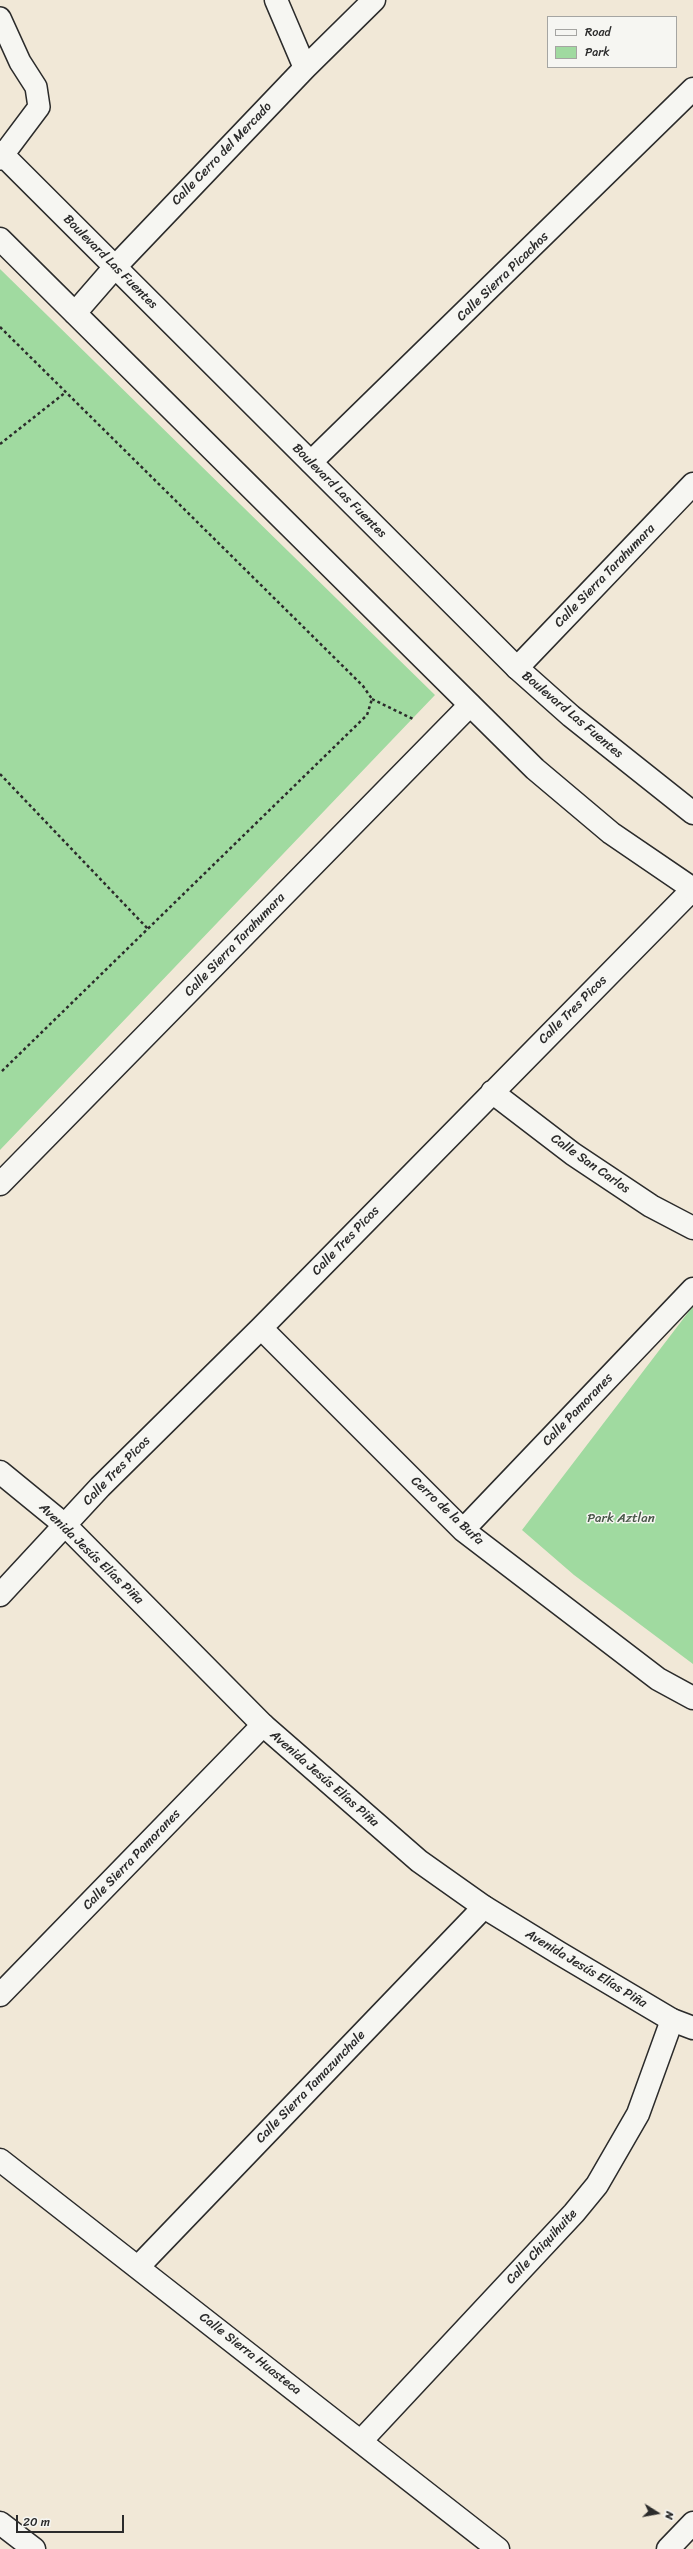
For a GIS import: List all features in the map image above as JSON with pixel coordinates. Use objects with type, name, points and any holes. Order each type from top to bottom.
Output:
[{"type":"street","points":[[276,0],[305,68]]},
{"type":"street","name":"Calle Cerro del Mercado","points":[[75,313],[115,267],[305,68],[374,0]]},
{"type":"street","name":"Calle Sierra Picachos","points":[[311,462],[693,89]]},
{"type":"street","name":"Boulevard Las Fuentes","points":[[1,155],[517,668],[577,720],[693,813]]},
{"type":"street","points":[[0,239],[535,768],[612,834],[693,889]]},
{"type":"street","name":"Calle Sierra Tarahumara","points":[[517,668],[693,484]]},
{"type":"street","name":"Calle Sierra Tarahumara","points":[[0,1184],[470,705]]},
{"type":"street","name":"Calle Tres Picos","points":[[0,1595],[100,1488],[261,1328],[693,889]]},
{"type":"street","name":"Calle San Carlos","points":[[492,1092],[574,1154],[651,1206],[693,1228]]},
{"type":"street","name":"Calle Pamoranes","points":[[463,1530],[693,1290]]},
{"type":"street","name":"Cerro de la Bufa","points":[[261,1328],[463,1530],[658,1679],[693,1698]]},
{"type":"street","name":"Avenida Jesús Elías Piña","points":[[0,1472],[66,1526],[264,1725],[419,1861],[484,1907],[672,2020],[693,2028]]},
{"type":"street","name":"Calle Sierra Pamoranes","points":[[0,1995],[264,1725]]},
{"type":"street","name":"Calle Sierra Tamazunchale","points":[[138,2266],[484,1907]]},
{"type":"street","name":"Calle Chiquihuite","points":[[361,2441],[574,2213],[597,2185],[638,2114],[672,2020]]},
{"type":"street","name":"Calle Sierra Huasteca","points":[[0,2160],[138,2266],[498,2549]]},
{"type":"street","points":[[0,2523],[34,2549]]},
{"type":"street","points":[[668,2549],[693,2523]]},
{"type":"lane","points":[[0,18],[20,62],[36,87],[39,107],[1,155]]},
{"type":"lane","points":[[0,42],[20,62]]},
{"type":"path","points":[[0,327],[363,686],[372,700],[442,734]]},
{"type":"path","points":[[0,444],[66,392]]},
{"type":"path","points":[[0,1073],[367,715],[372,700]]},
{"type":"path","points":[[0,774],[148,929]]},
{"type":"green space","points":[[0,269],[435,695],[0,1150]]},
{"type":"green space","name":"Park Aztlan","points":[[693,1306],[693,1664],[574,1575],[522,1530]]}]
